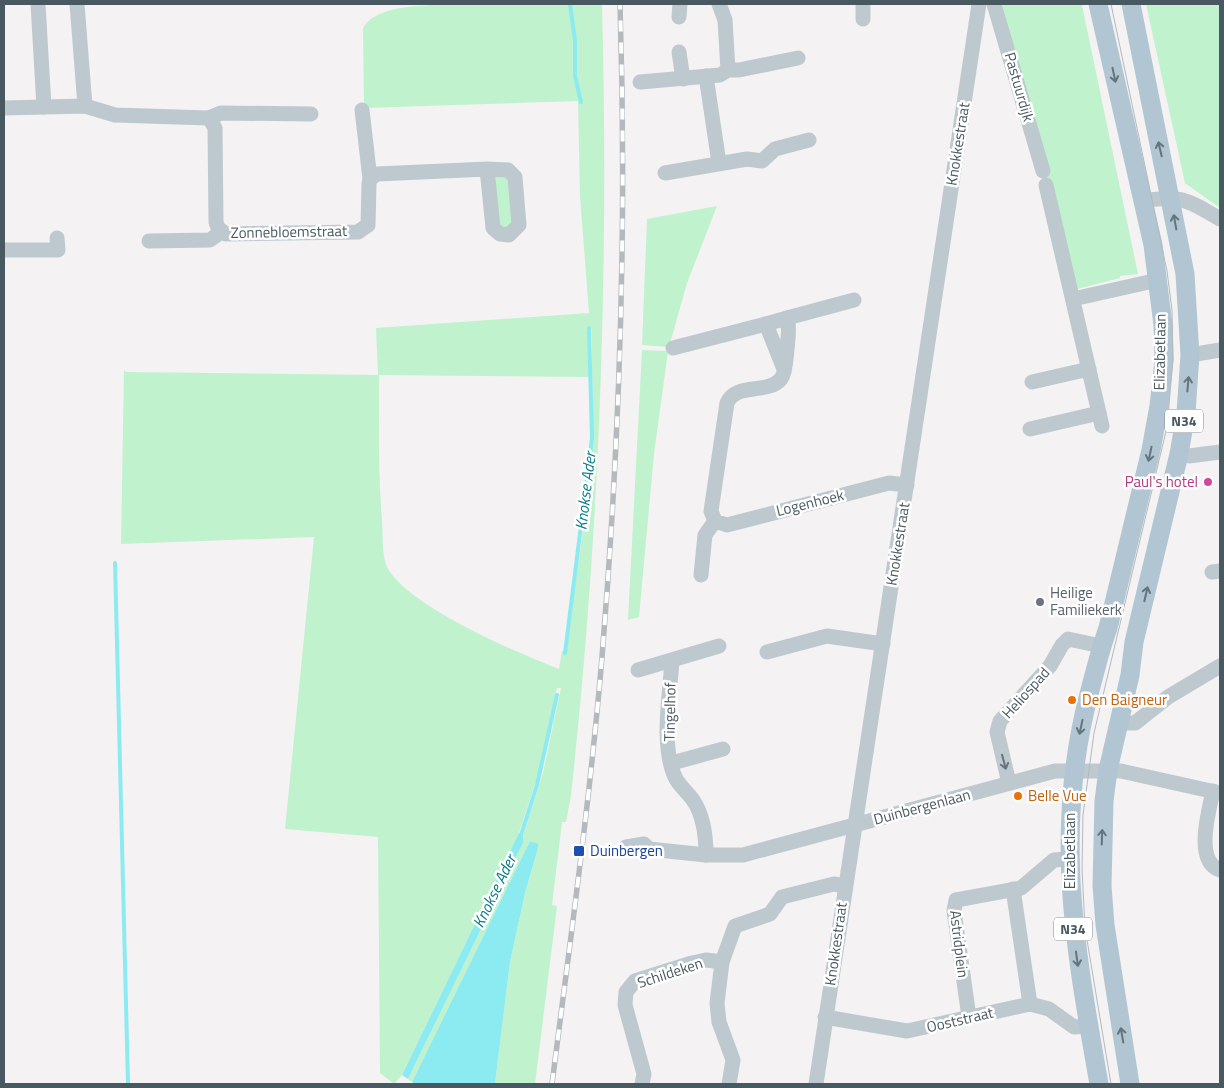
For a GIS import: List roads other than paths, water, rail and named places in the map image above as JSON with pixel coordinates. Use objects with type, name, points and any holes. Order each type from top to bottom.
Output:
[{"type":"main road","name":"Elizabetlaan","points":[[1098,4],[1158,280],[1164,360],[1159,406],[1131,534],[1086,707],[1073,771],[1069,859],[1073,924],[1099,1084]]},
{"type":"main road","name":"Elizabetlaan","points":[[1130,1084],[1105,926],[1102,886],[1104,801],[1108,770],[1130,675],[1134,642],[1179,454],[1186,412],[1190,355],[1185,274],[1171,196],[1149,102],[1131,4]]},
{"type":"street","points":[[38,4],[44,107]]},
{"type":"street","points":[[77,4],[85,106]]},
{"type":"street","points":[[719,4],[725,20],[728,70]]},
{"type":"street","name":"Knokkestraat","points":[[816,1084],[979,4]]},
{"type":"street","name":"Pastuurdijk","points":[[994,4],[1044,178],[1101,419],[1030,430]]},
{"type":"street","points":[[679,52],[683,78]]},
{"type":"street","points":[[640,82],[720,74],[728,70],[739,70],[798,58]]},
{"type":"street","points":[[706,76],[719,163]]},
{"type":"street","points":[[4,108],[85,106],[114,115],[209,118],[221,113],[311,114]]},
{"type":"street","name":"Zonnebloemstraat","points":[[149,241],[210,240],[221,232],[358,232],[368,225],[369,220],[370,179],[362,110]]},
{"type":"street","name":"Zonnebloemstraat","points":[[209,118],[215,128],[216,222],[221,232]]},
{"type":"street","points":[[665,173],[747,159],[764,168],[775,150],[809,140]]},
{"type":"street","points":[[370,179],[376,174],[383,173],[487,169]]},
{"type":"street","points":[[1142,201],[1171,196],[1184,200],[1220,220]]},
{"type":"street","points":[[4,250],[58,250],[57,238]]},
{"type":"street","points":[[1073,299],[1158,280]]},
{"type":"street","points":[[672,348],[854,300]]},
{"type":"street","points":[[701,574],[705,535],[715,521],[711,511],[727,403],[730,396],[775,383],[782,378],[789,325],[787,318]]},
{"type":"street","points":[[766,324],[784,369]]},
{"type":"street","points":[[1190,355],[1220,350]]},
{"type":"street","points":[[1032,382],[1089,369]]},
{"type":"street","points":[[1179,454],[1189,456],[1220,452]]},
{"type":"street","name":"Logenhoek","points":[[715,521],[727,525],[889,483],[907,485]]},
{"type":"street","points":[[767,652],[827,636],[883,644]]},
{"type":"street","name":"Heliospad","points":[[1010,783],[998,742],[997,727],[1000,721],[1050,666],[1068,639],[1101,646]]},
{"type":"street","name":"Tingelhof","points":[[638,670],[719,646]]},
{"type":"street","name":"Tingelhof","points":[[672,661],[668,736],[672,763],[676,779],[694,801],[702,819],[706,855]]},
{"type":"street","points":[[1119,723],[1135,723],[1168,697],[1220,666]]},
{"type":"street","name":"Tingelhof","points":[[672,763],[723,749]]},
{"type":"street","name":"Duinbergenlaan","points":[[626,847],[644,844],[649,849],[706,855],[743,855],[1055,771],[1121,771],[1217,792]]},
{"type":"street","points":[[1217,792],[1205,842],[1209,862],[1220,870]]},
{"type":"street","name":"Astridplein","points":[[969,1017],[954,903],[956,900],[1021,888],[1054,860],[1069,859]]},
{"type":"street","name":"Schildeken","points":[[729,1084],[733,1060],[719,1022],[717,1003],[722,962],[735,926],[770,914],[782,897],[834,884],[845,886]]},
{"type":"street","points":[[1013,889],[1030,1004],[1049,1009],[1074,1027],[1089,1026]]},
{"type":"street","name":"Schildeken","points":[[642,1084],[644,1074],[625,1005],[626,992],[635,982],[692,963],[706,960],[722,962]]},
{"type":"street","name":"Ooststraat","points":[[825,1017],[907,1032],[1030,1004]]},
{"type":"water","points":[[519,833],[523,835],[523,843],[408,1079],[402,1075]]},
{"type":"water","points":[[530,841],[538,844],[538,848],[525,893],[510,962],[495,1084],[415,1084],[412,1082]]},
{"type":"waterway","name":"Knokse Ader","points":[[570,4],[575,41],[575,76],[581,102]]},
{"type":"waterway","name":"Knokse Ader","points":[[565,653],[592,438],[589,328]]},
{"type":"waterway","points":[[115,563],[128,1084]]},
{"type":"waterway","name":"Knokse Ader","points":[[520,838],[537,785],[557,695]]},
{"type":"tram line","points":[[1111,4],[1167,271],[1172,310],[1173,359],[1167,427],[1094,733],[1083,815],[1082,868],[1085,928],[1111,1084]]},
{"type":"railway","points":[[552,1084],[592,764],[608,575],[617,412],[622,249],[623,167],[620,4]]},
{"type":"place","name":"Paul's hotel","points":[[1208,482]]},
{"type":"place","name":"Heilige Familiekerk","points":[[1040,602]]},
{"type":"place","name":"Den Baigneur","points":[[1072,700]]},
{"type":"place","name":"Belle Vue","points":[[1018,796]]},
{"type":"place","name":"Duinbergen","points":[[579,851]]}]
